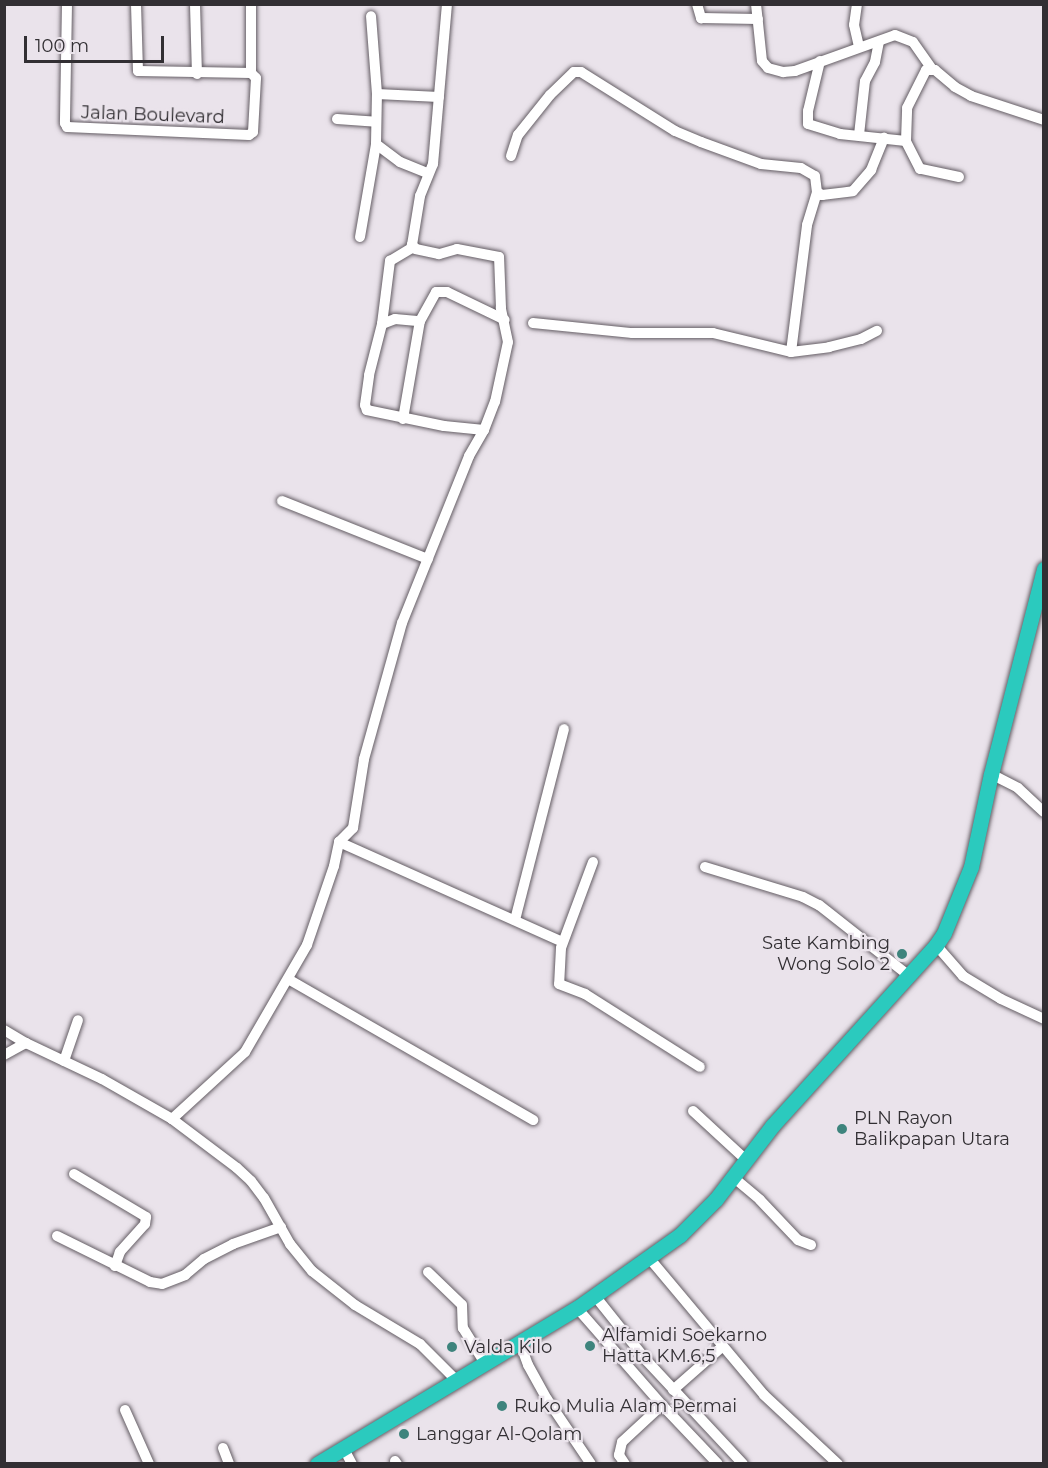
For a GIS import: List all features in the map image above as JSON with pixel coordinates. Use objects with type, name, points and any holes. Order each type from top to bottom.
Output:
[{"type":"highway","points":[[317,1464],[456,1380],[486,1365],[577,1308],[650,1259],[680,1235],[716,1199],[745,1159],[936,945],[944,933],[971,867],[991,774],[1044,569]]},
{"type":"street","name":"Jalan Boulevard","points":[[67,4],[68,127],[249,135],[253,132],[256,78],[251,73]]},
{"type":"street","points":[[136,4],[138,71],[197,74],[251,73],[251,4]]},
{"type":"street","points":[[195,4],[197,74]]},
{"type":"street","points":[[413,247],[416,215],[427,173],[433,165],[447,4]]},
{"type":"street","points":[[697,4],[701,18],[758,19]]},
{"type":"street","points":[[756,4],[762,61],[768,68],[789,71],[895,35],[912,42],[931,68],[955,87],[971,96],[1044,120]]},
{"type":"street","points":[[857,4],[854,25],[868,43],[875,62],[865,81],[860,135]]},
{"type":"street","points":[[360,237],[376,144],[377,94],[371,16]]},
{"type":"street","points":[[820,62],[808,111],[808,124],[840,134],[906,141]]},
{"type":"street","points":[[931,68],[922,74],[906,108],[906,141],[920,169],[959,177]]},
{"type":"street","points":[[511,156],[518,135],[550,96],[567,76],[581,72],[675,131],[761,164],[801,168],[815,176],[817,192],[807,225],[790,352]]},
{"type":"street","points":[[377,94],[439,97]]},
{"type":"street","points":[[337,119],[376,122]]},
{"type":"street","points":[[817,192],[822,195],[853,191],[871,170],[884,138]]},
{"type":"street","points":[[376,144],[400,162],[427,173]]},
{"type":"street","points":[[172,1119],[245,1052],[307,945],[334,866],[339,842],[353,828],[364,759],[402,623],[469,456],[484,430],[495,402],[508,342],[501,308],[499,257],[457,249],[439,254],[413,247],[396,256],[388,268],[382,324],[364,405],[367,410],[380,414],[484,430]]},
{"type":"street","points":[[404,418],[420,321],[432,298],[440,290],[505,320]]},
{"type":"street","points":[[382,324],[395,319],[420,321]]},
{"type":"street","points":[[533,323],[632,333],[712,333],[790,352],[830,347],[861,339],[877,331]]},
{"type":"street","points":[[282,501],[428,559]]},
{"type":"street","points":[[515,920],[564,729]]},
{"type":"street","points":[[991,774],[1018,788],[1044,812]]},
{"type":"street","points":[[339,842],[563,942]]},
{"type":"street","points":[[592,862],[563,942],[560,984],[585,994],[700,1067]]},
{"type":"street","points":[[705,867],[803,897],[819,905],[908,975]]},
{"type":"street","points":[[936,945],[963,976],[1001,999],[1044,1019]]},
{"type":"street","points":[[288,979],[533,1120]]},
{"type":"street","points":[[64,1061],[78,1020]]},
{"type":"street","points":[[4,1030],[172,1119],[251,1181],[301,1259],[324,1282],[355,1305],[420,1344],[456,1380]]},
{"type":"street","points":[[4,1055],[26,1043]]},
{"type":"street","points":[[693,1111],[745,1159]]},
{"type":"street","points":[[74,1174],[146,1217],[145,1224],[120,1252],[115,1266]]},
{"type":"street","points":[[733,1177],[760,1200],[798,1240],[811,1245]]},
{"type":"street","points":[[57,1236],[150,1282],[162,1284],[185,1275],[204,1259],[233,1244],[281,1227]]},
{"type":"street","points":[[650,1259],[764,1395],[838,1464]]},
{"type":"street","points":[[428,1272],[462,1305],[463,1328],[486,1365]]},
{"type":"street","points":[[595,1296],[673,1390],[743,1464]]},
{"type":"street","points":[[577,1308],[662,1405],[718,1464]]},
{"type":"street","points":[[520,1343],[528,1365],[552,1406],[591,1464]]},
{"type":"street","points":[[673,1390],[722,1347]]},
{"type":"street","points":[[625,1464],[619,1455],[622,1442],[662,1405]]},
{"type":"street","points":[[125,1410],[148,1464]]},
{"type":"street","points":[[223,1448],[229,1464]]},
{"type":"street","points":[[344,1449],[352,1464]]},
{"type":"place","name":"Sate Kambing Wong Solo 2","points":[[902,954]]},
{"type":"place","name":"PLN Rayon Balikpapan Utara","points":[[842,1129]]},
{"type":"place","name":"Alfamidi Soekarno Hatta KM.6,5","points":[[590,1346]]},
{"type":"place","name":"Valda Kilo","points":[[452,1347]]},
{"type":"place","name":"Ruko Mulia Alam Permai","points":[[502,1406]]},
{"type":"place","name":"Langgar Al-Qolam","points":[[404,1434]]}]
